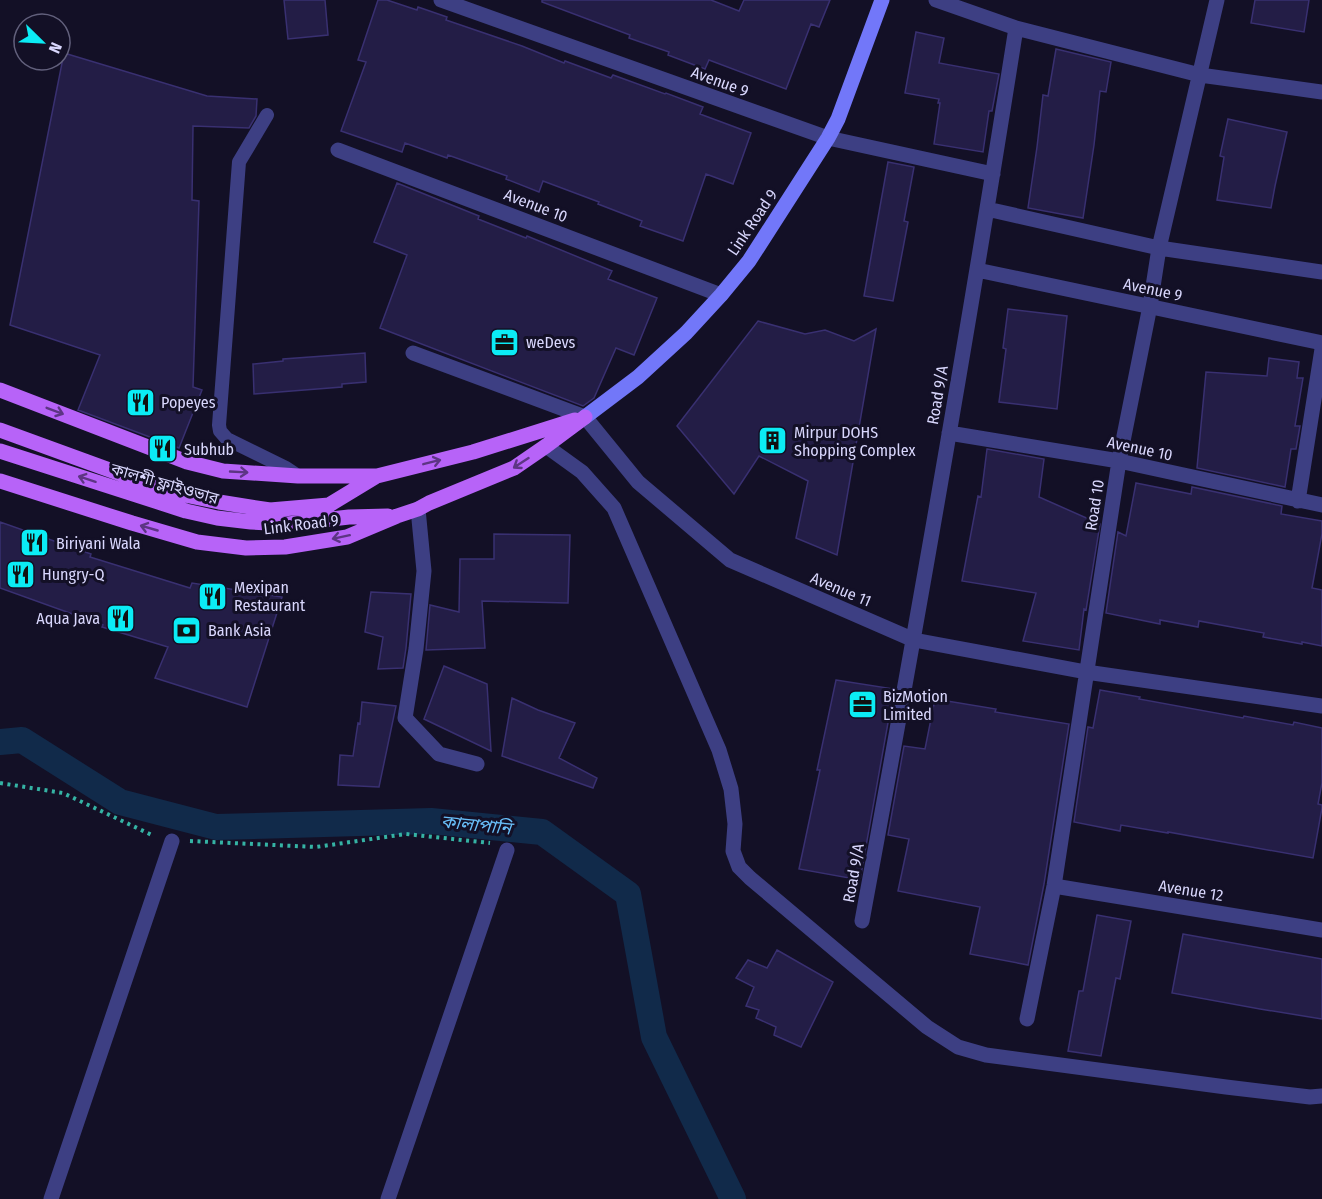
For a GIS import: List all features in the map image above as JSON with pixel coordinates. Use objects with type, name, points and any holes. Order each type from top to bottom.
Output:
[{"type":"main road","name":"Link Road 9","points":[[0,480],[197,542],[246,548],[285,547],[347,537],[514,468],[638,377],[686,333],[749,261],[838,119],[882,0]]},
{"type":"main road","name":"Link Road 9","points":[[0,390],[187,462],[223,471],[298,476],[377,476],[473,452],[585,417]]},
{"type":"main road","points":[[0,430],[171,492],[270,510],[329,504],[377,476]]},
{"type":"main road","name":"কালশী ফ্লাইওভার","points":[[0,451],[186,511],[217,518],[288,524],[349,517],[397,516]]},
{"type":"street","name":"Avenue 9","points":[[441,0],[828,138],[993,174]]},
{"type":"street","points":[[936,0],[1016,28],[1200,75],[1322,92]]},
{"type":"street","name":"Road 10","points":[[1027,1019],[1054,886],[1119,461],[1150,306],[1159,248],[1217,0]]},
{"type":"street","name":"Road 9/A","points":[[862,921],[914,640],[1016,28]]},
{"type":"street","name":"Avenue 10","points":[[338,150],[721,295]]},
{"type":"street","points":[[987,209],[1159,248],[1322,272]]},
{"type":"street","name":"Avenue 9","points":[[977,270],[1322,343]]},
{"type":"street","points":[[1298,501],[1322,349]]},
{"type":"street","points":[[412,354],[585,417]]},
{"type":"street","name":"Avenue 11","points":[[585,417],[638,482],[730,560],[914,640],[1086,672],[1322,706]]},
{"type":"street","name":"Avenue 10","points":[[949,433],[1119,461],[1322,505]]},
{"type":"street","points":[[546,446],[582,472],[614,508],[719,750],[730,789],[735,824],[733,851],[739,867],[927,1027],[958,1047],[986,1055],[1273,1093],[1322,1096]]},
{"type":"street","points":[[418,509],[424,571],[416,649],[405,718],[439,754],[477,764]]},
{"type":"street","points":[[51,1199],[172,841]]},
{"type":"street","points":[[388,1199],[507,850]]},
{"type":"street","name":"Avenue 12","points":[[1054,886],[1322,930]]},
{"type":"lane","points":[[267,115],[239,162],[219,425],[220,431],[227,439],[298,476]]},
{"type":"path","points":[[0,783],[63,793],[163,840],[316,847],[406,834],[488,842],[507,850]]},
{"type":"building","points":[[284,0],[325,0],[328,35],[288,39]]},
{"type":"building","points":[[378,0],[387,0],[417,10],[418,7],[447,17],[446,20],[564,63],[565,61],[611,78],[613,75],[703,107],[700,114],[751,133],[733,184],[706,174],[683,241],[640,226],[642,221],[543,181],[539,192],[506,179],[507,176],[448,155],[447,158],[405,143],[402,152],[341,131],[366,62],[358,60]]},
{"type":"building","points":[[542,0],[711,0],[739,11],[744,0],[830,0],[819,27],[811,24],[786,89],[709,60],[705,69],[668,55],[669,52],[629,38],[630,35],[542,2]]},
{"type":"building","points":[[1255,0],[1309,0],[1304,32],[1251,23]]},
{"type":"building","points":[[916,32],[944,38],[939,63],[999,74],[992,111],[989,111],[983,152],[934,144],[939,99],[905,93]]},
{"type":"building","points":[[1056,49],[1111,62],[1106,92],[1100,91],[1083,218],[1028,208],[1043,95],[1048,96]]},
{"type":"building","points":[[72,55],[207,96],[257,99],[256,116],[249,128],[193,126],[192,200],[199,201],[193,387],[202,390],[179,448],[78,410],[100,355],[10,325],[60,72],[72,72]]},
{"type":"building","points":[[1228,119],[1287,132],[1271,208],[1217,200],[1224,157],[1220,156]]},
{"type":"building","points":[[888,162],[914,167],[904,221],[908,222],[893,301],[864,296]]},
{"type":"building","points":[[397,183],[479,216],[478,219],[526,238],[527,236],[612,271],[608,279],[657,298],[634,355],[616,348],[594,398],[583,406],[380,328],[407,255],[374,242]]},
{"type":"building","points":[[1008,309],[1067,316],[1057,409],[999,402],[1006,349],[1003,348]]},
{"type":"building","name":"Mirpur DOHS Shopping Complex","points":[[758,321],[805,334],[825,330],[854,341],[876,329],[837,555],[796,538],[808,481],[759,456],[734,494],[677,426]]},
{"type":"building","points":[[365,353],[366,382],[342,384],[342,387],[254,394],[253,364],[283,361],[283,359]]},
{"type":"building","points":[[1269,358],[1299,362],[1297,378],[1303,378],[1295,426],[1300,426],[1296,449],[1291,449],[1285,487],[1197,468],[1206,372],[1267,376]]},
{"type":"building","points":[[987,449],[1044,459],[1039,497],[1100,524],[1086,610],[1084,609],[1079,650],[1023,641],[1036,593],[962,581],[978,496],[981,497]]},
{"type":"building","points":[[1136,483],[1191,494],[1192,487],[1282,506],[1281,514],[1322,521],[1322,534],[1312,588],[1322,590],[1322,646],[1263,637],[1264,633],[1199,621],[1198,627],[1160,620],[1160,624],[1106,613],[1118,532],[1126,536]]},
{"type":"building","points":[[0,522],[91,554],[90,557],[190,588],[192,583],[282,597],[247,707],[155,678],[168,647],[102,627],[103,625],[0,588]]},
{"type":"building","points":[[494,534],[570,535],[568,603],[482,601],[485,648],[426,650],[430,605],[459,612],[460,559],[494,559]]},
{"type":"building","points":[[371,592],[411,594],[403,668],[378,669],[383,637],[365,632]]},
{"type":"building","points":[[444,666],[487,684],[491,751],[424,719]]},
{"type":"building","points":[[836,680],[894,689],[860,880],[799,869]]},
{"type":"building","points":[[1100,690],[1243,718],[1244,716],[1293,725],[1294,722],[1322,728],[1322,783],[1318,804],[1322,805],[1322,808],[1313,858],[1168,832],[1121,825],[1120,831],[1074,822],[1088,727],[1093,728]]},
{"type":"building","points":[[512,698],[575,723],[559,758],[597,778],[593,788],[502,756]]},
{"type":"building","points":[[935,699],[1069,724],[1044,884],[1028,965],[970,954],[980,907],[898,891],[909,839],[888,835],[904,746],[925,749]]},
{"type":"building","points":[[362,702],[396,706],[379,787],[338,785],[340,755],[353,756]]},
{"type":"building","points":[[1097,915],[1131,921],[1120,979],[1116,978],[1101,1056],[1068,1051],[1079,991],[1083,991]]},
{"type":"building","points":[[1183,934],[1322,959],[1322,1019],[1172,993]]},
{"type":"building","points":[[777,950],[833,982],[801,1047],[774,1035],[776,1027],[756,1018],[759,1010],[746,1006],[754,987],[736,978],[748,960],[767,968]]},
{"type":"waterway","name":"কালাপানি","points":[[0,742],[22,740],[120,802],[216,827],[431,821],[542,832],[628,894],[654,1037],[733,1199]]},
{"type":"place","name":"weDevs","points":[[505,342]]},
{"type":"place","name":"Popeyes","points":[[140,402]]},
{"type":"place","name":"Mirpur DOHS Shopping Complex","points":[[773,441]]},
{"type":"place","name":"Subhub","points":[[163,449]]},
{"type":"place","name":"Biriyani Wala","points":[[35,543]]},
{"type":"place","name":"Hungry-Q","points":[[21,574]]},
{"type":"place","name":"Mexipan Restaurant","points":[[213,596]]},
{"type":"place","name":"Aqua Java","points":[[121,618]]},
{"type":"place","name":"Bank Asia","points":[[187,630]]},
{"type":"place","name":"BizMotion Limited","points":[[862,705]]}]
